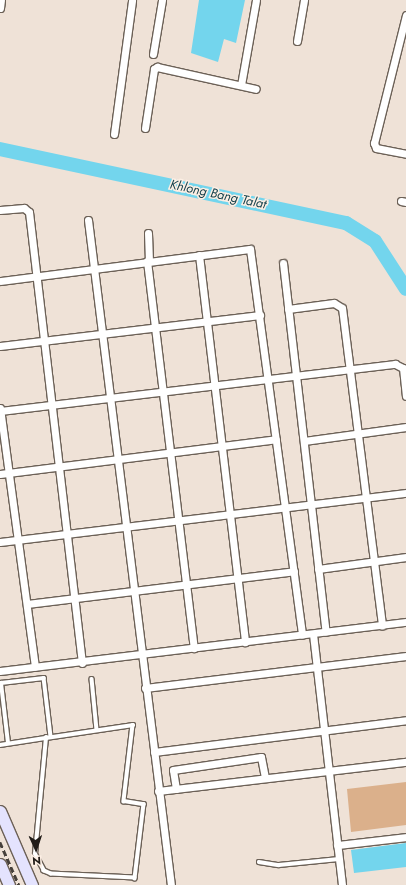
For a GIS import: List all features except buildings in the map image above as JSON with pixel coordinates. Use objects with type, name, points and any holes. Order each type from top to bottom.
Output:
[{"type":"main road","points":[[0,812],[32,885]]},
{"type":"main road","points":[[0,864],[9,885]]},
{"type":"street","points":[[0,8],[1,0]]},
{"type":"street","points":[[114,134],[132,0]]},
{"type":"street","points":[[153,54],[162,0]]},
{"type":"street","points":[[241,85],[256,0]]},
{"type":"street","points":[[297,42],[304,0]]},
{"type":"street","points":[[406,15],[374,143],[376,148],[406,154]]},
{"type":"street","points":[[145,128],[154,69],[157,67],[256,89]]},
{"type":"street","points":[[0,210],[28,209],[68,535],[82,663]]},
{"type":"street","points":[[88,220],[145,688],[171,885]]},
{"type":"street","points":[[148,233],[148,261],[155,328],[194,648]]},
{"type":"street","points":[[0,281],[250,249],[302,635]]},
{"type":"street","points":[[199,255],[245,642]]},
{"type":"street","points":[[283,263],[326,632]]},
{"type":"street","points":[[288,310],[334,303],[342,306],[382,625]]},
{"type":"street","points":[[0,346],[45,342],[260,315]]},
{"type":"street","points":[[0,411],[401,365],[406,396]]},
{"type":"street","points":[[0,408],[35,667]]},
{"type":"street","points":[[304,441],[406,427]]},
{"type":"street","points":[[0,474],[117,461],[276,439]]},
{"type":"street","points":[[0,542],[406,493]]},
{"type":"street","points":[[318,569],[406,557]]},
{"type":"street","points":[[27,604],[294,571]]},
{"type":"street","points":[[0,671],[82,663],[406,622]]},
{"type":"street","points":[[313,634],[342,885]]},
{"type":"street","points":[[145,688],[406,656]]},
{"type":"street","points":[[154,752],[406,720]]},
{"type":"street","points":[[176,789],[173,770],[261,757],[264,778]]},
{"type":"street","points":[[158,791],[406,762]]},
{"type":"street","points":[[337,845],[406,837]]},
{"type":"lane","points":[[8,743],[1,683],[44,678],[51,737]]},
{"type":"lane","points":[[92,679],[97,730]]},
{"type":"lane","points":[[0,745],[8,743],[133,725],[124,801],[144,804],[135,878],[51,874],[44,871],[35,854],[46,738]]},
{"type":"lane","points":[[259,862],[279,865],[339,859]]},
{"type":"shaded area","points":[[406,782],[406,825],[351,832],[347,789]]},
{"type":"water","points":[[199,0],[245,0],[236,43],[224,39],[218,62],[191,53]]},
{"type":"water","points":[[406,843],[406,867],[354,873],[351,850]]},
{"type":"waterway","name":"Khlong Bang Talat","points":[[0,149],[346,223],[375,241],[406,289]]},
{"type":"railway","points":[[0,842],[19,885]]}]
